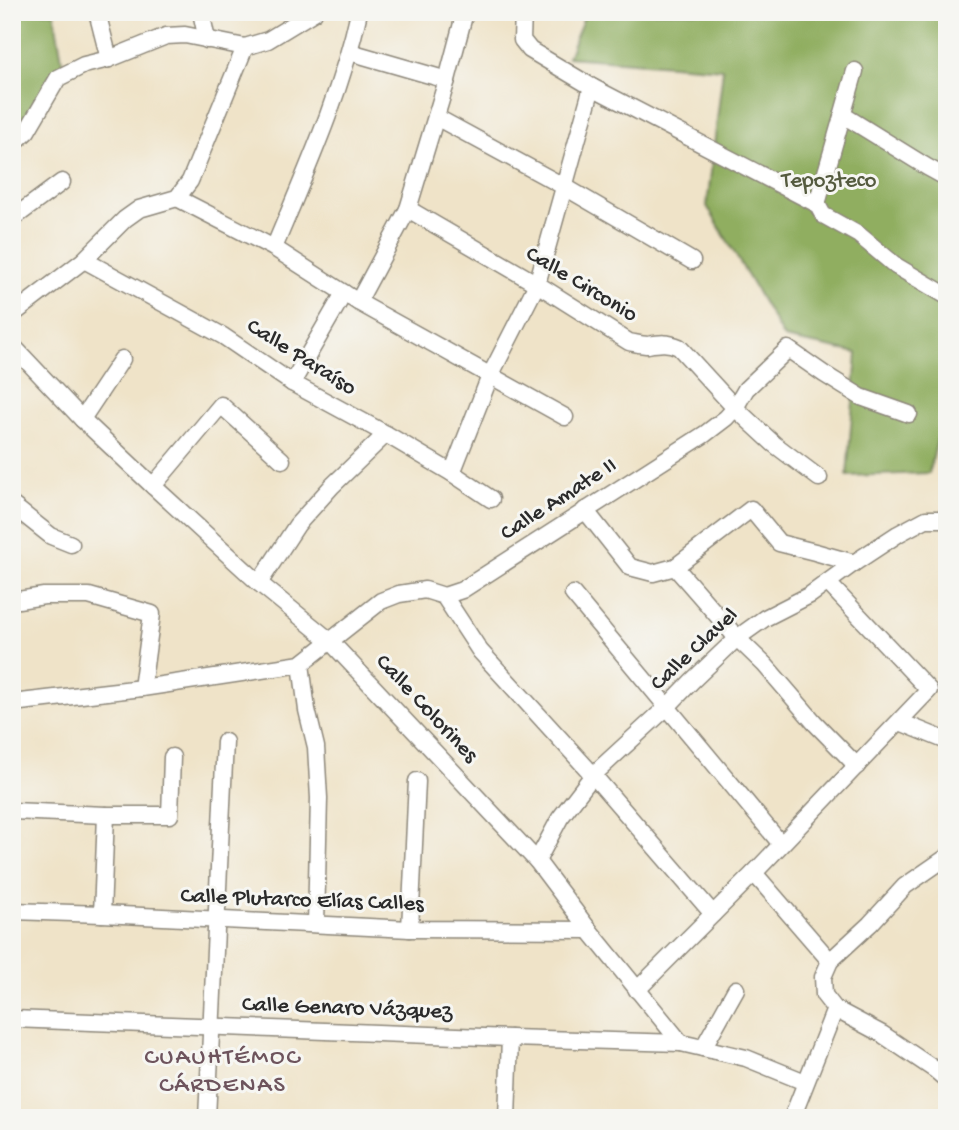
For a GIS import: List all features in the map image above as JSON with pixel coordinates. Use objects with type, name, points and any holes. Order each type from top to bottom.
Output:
[{"type":"street","points":[[97,12],[109,60]]},
{"type":"street","points":[[201,12],[207,40]]},
{"type":"street","points":[[12,145],[27,131],[58,78],[84,65],[109,60],[166,36],[185,35],[245,47],[268,40],[314,12]]},
{"type":"street","points":[[274,248],[320,136],[350,52],[359,12]]},
{"type":"street","points":[[292,383],[408,209],[465,12]]},
{"type":"street","points":[[523,12],[522,40],[530,50],[592,88],[817,204],[823,215],[859,236],[895,266],[947,296]]},
{"type":"street","points":[[12,314],[84,260],[125,219],[139,209],[177,198],[190,181],[245,47]]},
{"type":"street","points":[[350,52],[447,80]]},
{"type":"street","points":[[817,204],[855,71]]},
{"type":"street","points":[[452,473],[490,376],[537,284],[592,88]]},
{"type":"street","points":[[843,116],[947,177]]},
{"type":"street","points":[[436,117],[565,187],[692,261]]},
{"type":"street","points":[[12,219],[62,182]]},
{"type":"street","points":[[177,198],[274,248],[351,298],[565,418]]},
{"type":"street","name":"Calle Circonio","points":[[408,209],[537,284],[629,342],[645,345],[670,343],[679,347],[735,408],[774,444],[819,478]]},
{"type":"street","name":"Calle Paraíso","points":[[84,260],[223,336],[292,383],[386,434],[491,499]]},
{"type":"street","name":"Calle Colorines","points":[[12,345],[82,419],[153,486],[259,583],[329,640],[537,861],[636,990],[681,1043]]},
{"type":"street","name":"Calle Amate II","points":[[444,596],[462,590],[705,434],[726,418],[746,388],[788,349],[861,397],[909,414]]},
{"type":"street","points":[[82,419],[122,359]]},
{"type":"street","points":[[153,486],[221,405],[282,460]]},
{"type":"street","points":[[259,583],[297,525],[332,486],[386,434]]},
{"type":"street","points":[[12,505],[51,536],[71,544]]},
{"type":"street","points":[[585,510],[630,567],[653,573],[675,567],[751,509],[779,543],[854,563]]},
{"type":"street","name":"Calle Clavel","points":[[537,861],[560,817],[593,775],[737,638],[765,618],[810,595],[898,534],[926,520],[947,519]]},
{"type":"street","points":[[675,567],[737,638],[857,766]]},
{"type":"street","points":[[636,990],[754,873],[929,690],[828,583]]},
{"type":"street","points":[[12,703],[142,688],[301,664],[381,601],[399,594],[425,590],[444,596],[480,651],[593,775],[713,914]]},
{"type":"street","points":[[573,594],[781,844]]},
{"type":"street","points":[[12,601],[44,596],[89,596],[152,614],[142,688]]},
{"type":"street","points":[[301,664],[307,710],[316,747],[319,798],[316,924]]},
{"type":"street","points":[[901,722],[947,741]]},
{"type":"street","points":[[207,1118],[225,742]]},
{"type":"street","points":[[12,811],[170,815],[172,757]]},
{"type":"street","points":[[411,929],[417,781]]},
{"type":"street","points":[[102,914],[106,815]]},
{"type":"street","points":[[947,857],[905,886],[870,924],[830,961],[822,977],[824,995],[835,1009],[881,1034],[947,1080]]},
{"type":"street","points":[[754,873],[830,961]]},
{"type":"street","name":"Calle Plutarco Elías Calles","points":[[12,911],[411,929],[589,930]]},
{"type":"street","points":[[703,1048],[736,989]]},
{"type":"street","points":[[792,1118],[835,1009]]},
{"type":"street","name":"Calle Genaro Vázquez","points":[[12,1019],[681,1043]]},
{"type":"street","points":[[507,1118],[510,1038]]},
{"type":"street","points":[[681,1043],[746,1058],[805,1082]]},
{"type":"green space","points":[[12,12],[54,12],[63,66],[12,135]]},
{"type":"green space","name":"Tepozteco","points":[[586,12],[947,12],[947,401],[929,473],[847,476],[857,353],[784,338],[707,206],[723,69],[568,57]]},
{"type":"district","name":"CUAUHTÉMOC CÁRDENAS","points":[[223,1072]]}]
